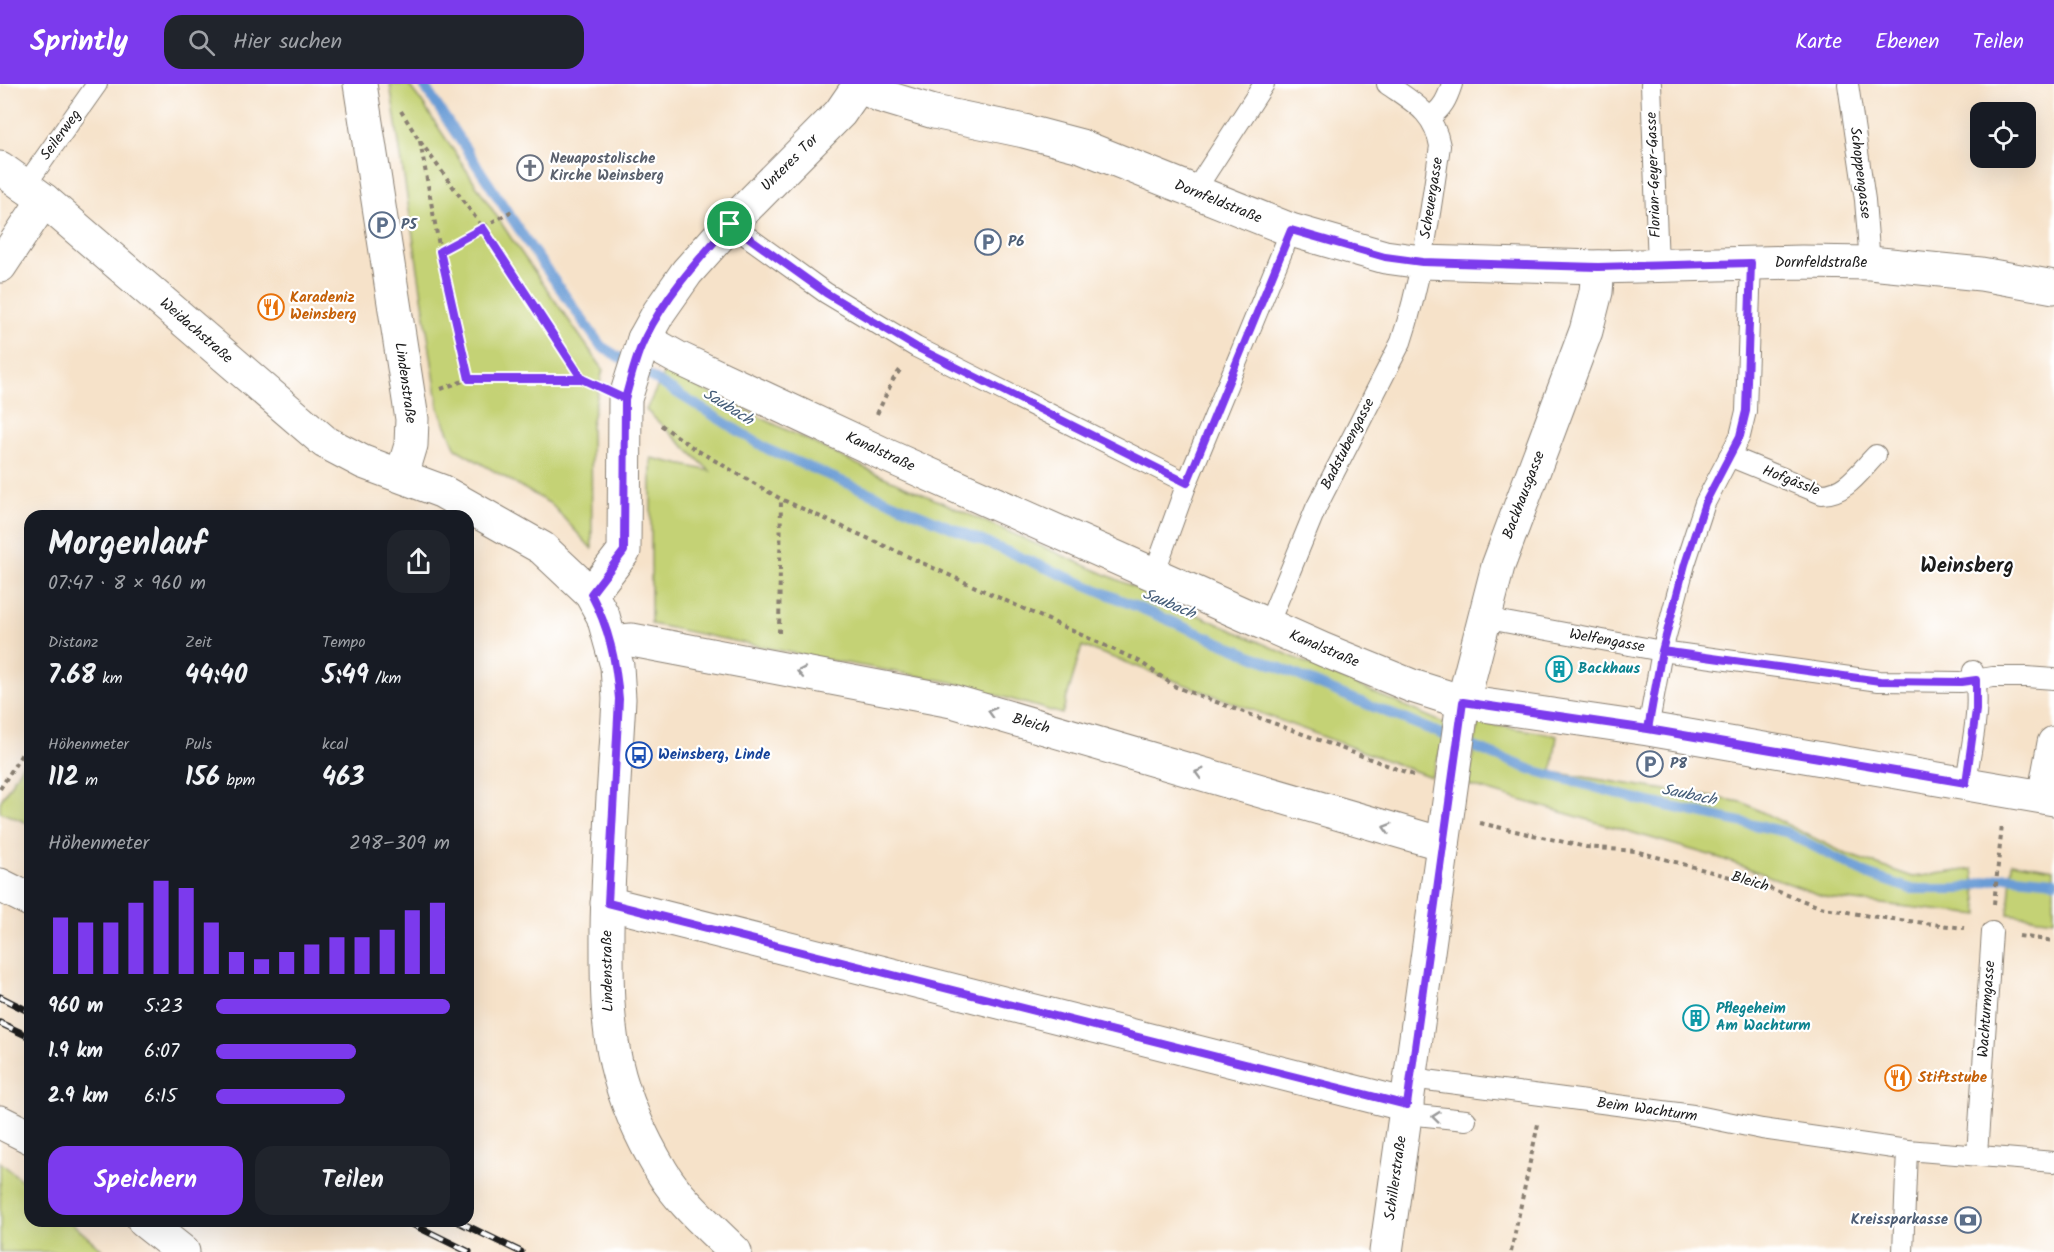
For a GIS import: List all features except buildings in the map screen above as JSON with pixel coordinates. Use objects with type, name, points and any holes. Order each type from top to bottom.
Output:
[{"type":"street","name":"Lindenstraße","points":[[360,84],[412,419],[411,445],[402,475],[437,504],[451,510]]},
{"type":"street","name":"Dornfeldstraße","points":[[858,85],[881,96],[934,112],[1081,146],[1291,230],[1385,257],[1422,262],[1598,267],[1870,263],[1981,274],[2054,287]]},
{"type":"street","name":"Unteres Tor","points":[[591,594],[624,551],[625,399],[641,347],[659,312],[687,272],[730,224],[840,113],[858,85]]},
{"type":"street","points":[[0,266],[23,185]]},
{"type":"street","name":"Weidachstraße","points":[[23,185],[325,442],[363,462],[402,475]]},
{"type":"street","name":"Backhausgasse","points":[[1462,715],[1483,618],[1498,566],[1586,331],[1596,292],[1598,267]]},
{"type":"street","name":"Kanalstraße","points":[[641,347],[676,357],[862,444],[1268,625],[1412,686],[1462,715],[1648,729],[2049,798]]},
{"type":"street","name":"Lindenstraße","points":[[474,520],[542,548],[591,594],[603,616],[617,666],[619,699],[608,903],[607,970],[609,1017],[615,1062],[631,1114],[663,1174],[693,1212],[735,1252]]},
{"type":"street","name":"Bleich","points":[[612,642],[632,640],[952,701],[1448,808]]},
{"type":"street","name":"Schillerstraße","points":[[1386,1252],[1462,715]]},
{"type":"street","points":[[2049,798],[2054,743]]},
{"type":"street","points":[[0,885],[24,897]]},
{"type":"street","points":[[608,903],[1408,1099]]},
{"type":"street","points":[[0,1122],[24,1134]]},
{"type":"street","points":[[152,1227],[183,1252]]},
{"type":"lane","name":"Seilerweg","points":[[23,185],[97,84]]},
{"type":"lane","points":[[1194,192],[1264,84]]},
{"type":"lane","points":[[1387,84],[1419,106],[1430,117],[1440,110],[1448,99],[1452,84]]},
{"type":"lane","name":"Florian-Geyer-Gasse","points":[[1651,84],[1658,265]]},
{"type":"lane","name":"Schoppengasse","points":[[1848,84],[1865,200],[1870,263]]},
{"type":"lane","name":"Scheuergasse","points":[[1422,262],[1440,146],[1430,117]]},
{"type":"lane","points":[[730,224],[826,293],[916,347],[1187,483]]},
{"type":"lane","points":[[1154,574],[1187,483],[1291,230]]},
{"type":"lane","name":"Badstubengasse","points":[[1268,625],[1316,508],[1401,342],[1411,313],[1422,262]]},
{"type":"lane","points":[[1648,729],[1662,651],[1685,564],[1705,503],[1740,436],[1746,411],[1751,263]]},
{"type":"lane","name":"Hofgässle","points":[[1729,456],[1822,494],[1833,494],[1842,490],[1876,455]]},
{"type":"lane","name":"Welfengasse","points":[[1483,618],[1662,651],[1880,681],[1961,682],[1975,676],[2054,680]]},
{"type":"lane","points":[[1966,783],[1976,710],[1975,676]]},
{"type":"lane","name":"Wachturmgasse","points":[[1984,1155],[1982,1087],[1992,932]]},
{"type":"lane","name":"Beim Wachturm","points":[[1408,1099],[1544,1096],[1693,1115],[1762,1130],[1907,1150],[1984,1155]]},
{"type":"lane","points":[[1408,1099],[1466,1120]]},
{"type":"lane","points":[[1903,1252],[1907,1150]]},
{"type":"lane","points":[[1984,1155],[2054,1162]]},
{"type":"path","points":[[396,103],[419,140],[483,228],[582,379]]},
{"type":"path","points":[[419,140],[440,251],[469,379],[582,379],[625,399],[695,449],[782,499],[1139,661],[1176,687],[1448,808]]},
{"type":"path","points":[[440,251],[512,211]]},
{"type":"path","points":[[862,444],[893,380],[916,347]]},
{"type":"path","points":[[778,667],[782,499]]},
{"type":"path","points":[[0,789],[24,751]]},
{"type":"path","name":"Bleich","points":[[1448,808],[1586,846],[1635,851],[1707,869],[1820,907],[1869,916],[2054,941]]},
{"type":"path","points":[[1994,906],[1999,847]]},
{"type":"path","points":[[1511,1252],[1544,1096]]},
{"type":"green space","points":[[390,84],[408,84],[421,101],[513,241],[603,369],[591,425],[592,549],[551,504],[456,449],[439,409]]},
{"type":"green space","points":[[665,371],[875,473],[1450,726],[1431,777],[1082,646],[1062,714],[951,682],[812,657],[651,624],[651,458],[710,471],[646,410]]},
{"type":"green space","points":[[1478,723],[1557,736],[1552,772],[1742,802],[1846,854],[1913,877],[1973,869],[1979,915],[1828,898],[1720,858],[1468,785]]},
{"type":"green space","points":[[24,762],[24,822],[0,812],[0,802]]},
{"type":"green space","points":[[2012,862],[2054,869],[2054,920],[2008,914]]},
{"type":"green space","points":[[0,1162],[24,1182],[24,1227],[76,1227],[105,1252],[0,1252]]},
{"type":"waterway","name":"Saubach","points":[[423,84],[532,249],[601,346],[769,450],[1351,698],[1532,770],[1640,800],[1786,832],[1869,875],[1911,889],[1960,889],[2006,876],[2054,881]]},
{"type":"railway","points":[[0,997],[24,1009]]},
{"type":"railway","points":[[0,1023],[24,1034]]},
{"type":"railway","points":[[418,1227],[469,1252]]},
{"type":"railway","points":[[469,1227],[521,1252]]},
{"type":"place","name":"Neuapostolische Kirche Weinsberg","points":[[530,168]]},
{"type":"place","name":"P5","points":[[382,225]]},
{"type":"place","name":"P6","points":[[988,242]]},
{"type":"place","name":"Karadeniz Weinsberg","points":[[271,307]]},
{"type":"place","name":"Backhaus","points":[[1559,669]]},
{"type":"place","name":"Weinsberg, Linde","points":[[639,755]]},
{"type":"place","name":"P8","points":[[1650,764]]},
{"type":"place","name":"Pflegeheim Am Wachturm","points":[[1696,1018]]},
{"type":"place","name":"Stiftstube","points":[[1898,1078]]},
{"type":"place","name":"Kreissparkasse","points":[[1968,1220]]},
{"type":"district","name":"Weinsberg","points":[[1967,566]]},
{"type":"route","points":[[730,224],[687,272],[659,312],[644,339],[625,399],[582,379],[483,228],[440,251],[469,379],[582,379],[625,399],[624,551],[591,594],[603,616],[612,642],[617,666],[619,699],[608,903],[1407,1105],[1463,702],[1648,729],[1662,651],[1880,681],[1961,682],[1976,680],[1976,710],[1966,783],[1648,729],[1662,651],[1685,564],[1705,503],[1740,436],[1746,411],[1751,263],[1598,267],[1422,262],[1385,257],[1291,230],[1187,483],[1161,472],[916,347],[826,293],[730,224]]}]
